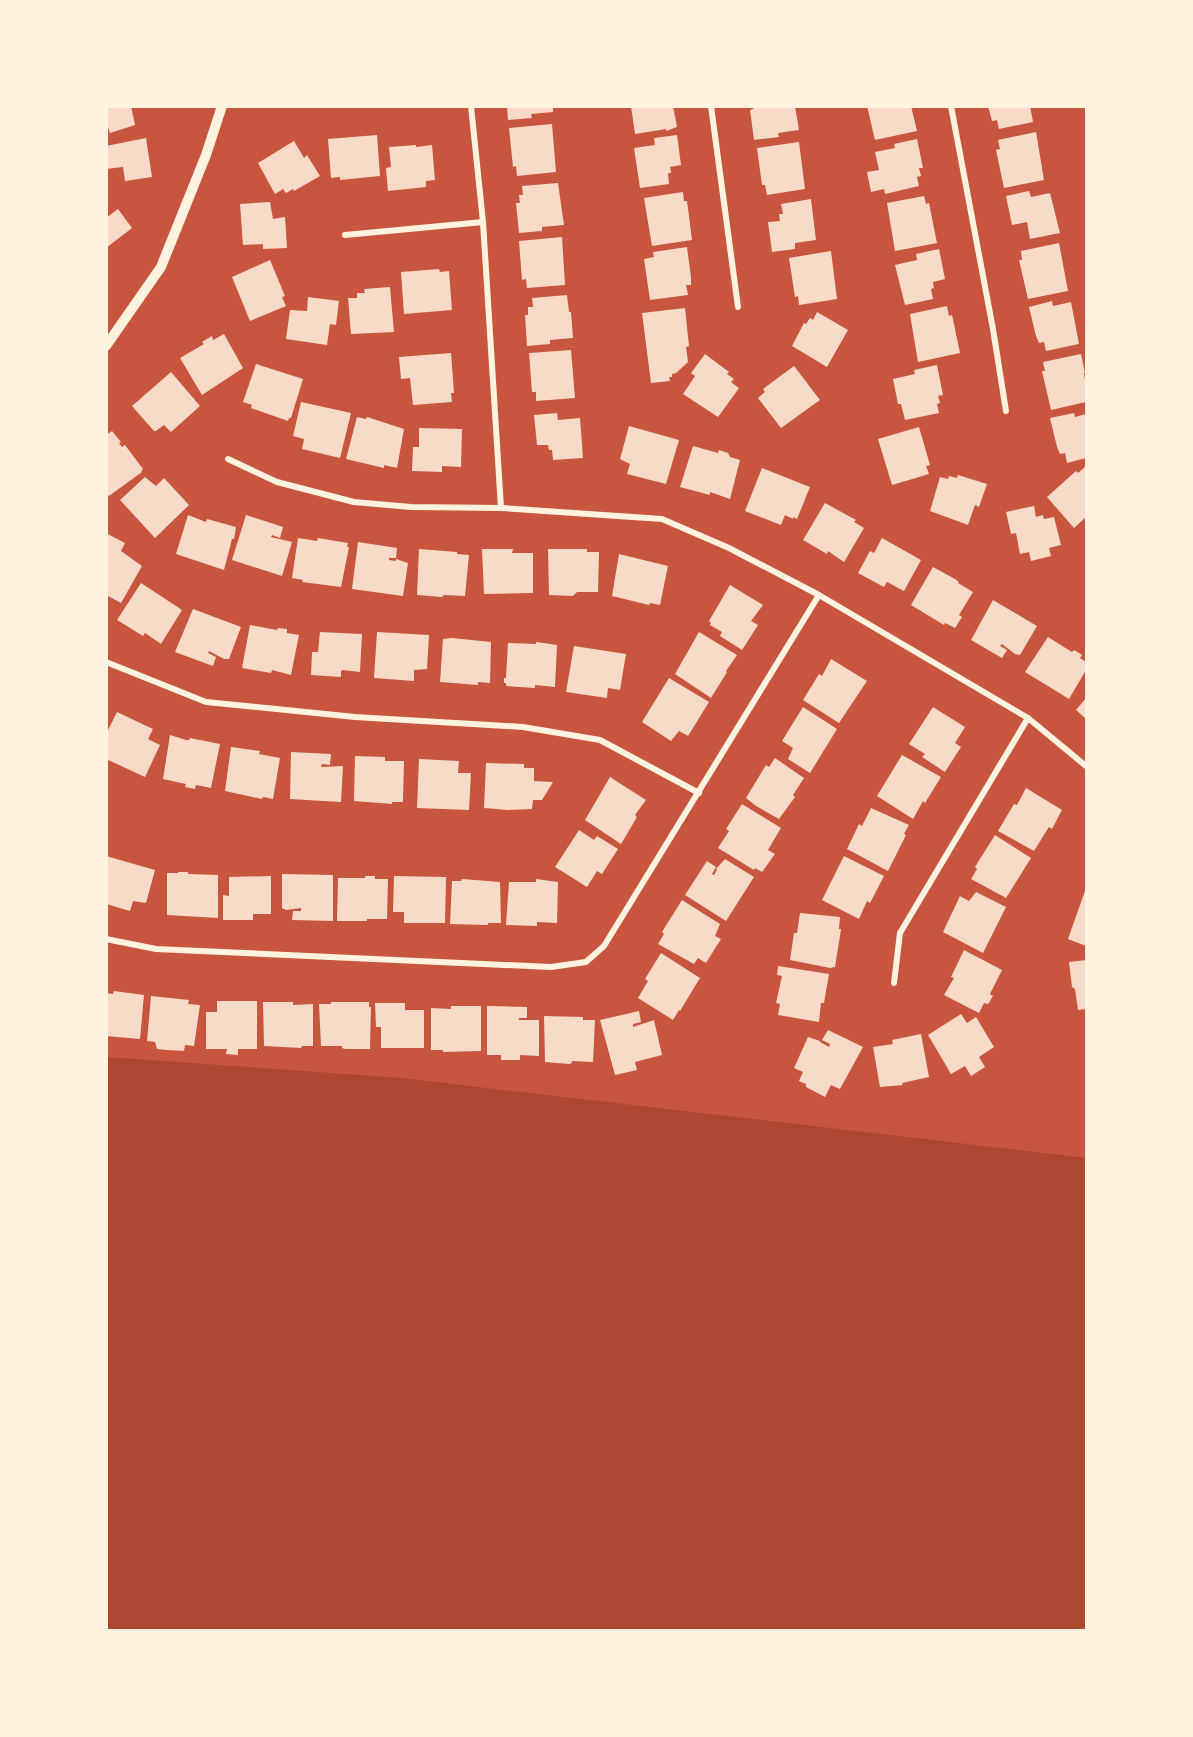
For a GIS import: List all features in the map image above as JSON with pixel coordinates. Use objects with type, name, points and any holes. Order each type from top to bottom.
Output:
[{"type":"street","points":[[106,346],[161,267],[206,155],[222,106]]},
{"type":"street","points":[[471,106],[483,222],[501,508]]},
{"type":"street","points":[[711,106],[738,307]]},
{"type":"street","points":[[951,106],[1006,411]]},
{"type":"street","points":[[345,235],[483,222]]},
{"type":"street","points":[[228,459],[277,482],[354,502],[411,507],[501,508],[662,519],[729,548],[819,595],[1028,718],[1086,766]]},
{"type":"street","points":[[106,939],[156,949],[551,967],[586,962],[604,946],[819,595]]},
{"type":"street","points":[[106,662],[206,702],[356,717],[523,727],[600,740],[699,793]]},
{"type":"street","points":[[894,983],[900,933],[1028,718]]},
{"type":"shaded area","points":[[107,1057],[402,1078],[1086,1158],[1086,1630],[107,1630]]},
{"type":"building","points":[[106,106],[131,106],[135,125],[110,133],[106,122]]},
{"type":"building","points":[[507,106],[553,106],[553,112],[531,114],[532,118],[508,120]]},
{"type":"building","points":[[631,106],[673,106],[677,127],[666,131],[666,129],[635,134]]},
{"type":"building","points":[[753,106],[795,106],[799,130],[778,133],[779,137],[754,140],[750,110]]},
{"type":"building","points":[[867,106],[911,106],[917,131],[875,140]]},
{"type":"building","points":[[988,106],[1030,106],[1033,122],[999,129],[997,120],[992,121]]},
{"type":"building","points":[[552,124],[556,172],[517,176],[516,166],[513,167],[509,128]]},
{"type":"building","points":[[1036,132],[1044,180],[1004,188],[996,150],[1000,149],[998,140]]},
{"type":"building","points":[[377,135],[380,176],[340,180],[340,177],[331,178],[328,139]]},
{"type":"building","points":[[677,135],[681,165],[670,167],[669,184],[640,188],[634,148],[655,145],[654,138]]},
{"type":"building","points":[[146,138],[152,177],[125,181],[123,167],[106,169],[106,146]]},
{"type":"building","points":[[917,139],[923,168],[919,168],[921,176],[917,177],[919,186],[885,194],[884,189],[871,192],[867,172],[879,170],[875,152],[895,148],[894,144]]},
{"type":"building","points":[[294,141],[304,158],[307,155],[320,176],[294,191],[293,189],[286,193],[283,189],[275,194],[258,163]]},
{"type":"building","points":[[799,142],[805,189],[767,195],[765,185],[762,185],[757,148]]},
{"type":"building","points":[[416,145],[416,147],[432,145],[435,180],[426,181],[426,187],[388,191],[386,168],[391,167],[389,147]]},
{"type":"building","points":[[558,183],[564,225],[542,227],[542,231],[519,233],[516,203],[520,203],[519,195],[523,195],[522,186]]},
{"type":"building","points":[[1029,191],[1031,197],[1050,193],[1060,233],[1030,239],[1027,222],[1012,225],[1006,196]]},
{"type":"building","points":[[683,192],[684,201],[687,201],[692,240],[652,246],[644,198]]},
{"type":"building","points":[[924,196],[926,204],[929,203],[937,243],[895,251],[887,203]]},
{"type":"building","points":[[811,199],[816,240],[795,243],[795,249],[772,252],[768,222],[780,221],[779,214],[783,214],[781,204]]},
{"type":"building","points":[[270,202],[273,219],[285,217],[287,248],[263,249],[263,244],[243,245],[240,204]]},
{"type":"building","points":[[118,209],[132,228],[106,248],[106,218]]},
{"type":"building","points":[[562,237],[565,285],[527,288],[526,279],[522,280],[519,241]]},
{"type":"building","points":[[1059,243],[1068,291],[1028,299],[1019,260],[1022,260],[1021,251]]},
{"type":"building","points":[[687,247],[691,277],[691,285],[686,285],[688,295],[650,300],[644,259],[654,257],[653,252]]},
{"type":"building","points":[[939,249],[945,279],[933,282],[934,288],[931,289],[933,299],[905,305],[895,265],[917,260],[916,254]]},
{"type":"building","points":[[831,251],[837,299],[799,305],[798,296],[795,297],[789,258]]},
{"type":"building","points":[[270,260],[285,296],[282,297],[286,306],[250,321],[232,277]]},
{"type":"building","points":[[439,269],[440,272],[449,271],[452,310],[404,314],[401,272]]},
{"type":"building","points":[[390,287],[394,332],[351,334],[348,298],[357,298],[357,293],[365,293],[364,289]]},
{"type":"building","points":[[567,295],[573,338],[550,340],[550,344],[527,346],[525,315],[528,315],[528,307],[533,307],[532,298]]},
{"type":"building","points":[[308,297],[339,301],[336,325],[330,324],[327,345],[286,339],[290,310],[307,311]]},
{"type":"building","points":[[1052,301],[1053,306],[1071,302],[1079,344],[1046,351],[1044,342],[1039,343],[1029,307]]},
{"type":"building","points":[[947,306],[949,316],[952,315],[960,353],[918,362],[910,314]]},
{"type":"building","points":[[685,308],[689,346],[686,347],[688,362],[672,374],[672,377],[669,377],[670,381],[651,383],[642,313]]},
{"type":"building","points":[[817,312],[848,330],[827,367],[792,346],[804,323],[806,324],[810,318],[813,320]]},
{"type":"building","points":[[224,334],[243,368],[202,395],[180,358],[204,344],[202,342],[212,336],[213,340]]},
{"type":"building","points":[[571,350],[575,398],[536,401],[536,392],[532,392],[529,353]]},
{"type":"building","points":[[451,353],[454,393],[451,393],[452,402],[413,405],[410,378],[401,379],[399,357]]},
{"type":"building","points":[[705,354],[729,372],[727,374],[734,379],[731,382],[739,388],[718,417],[683,394],[695,376],[691,373]]},
{"type":"building","points":[[1081,354],[1085,373],[1086,402],[1051,410],[1042,371],[1045,371],[1043,362]]},
{"type":"building","points":[[256,364],[303,379],[291,418],[288,421],[251,408],[252,405],[243,402]]},
{"type":"building","points":[[937,365],[943,395],[938,396],[939,413],[905,420],[901,404],[898,404],[893,379],[915,374],[914,370]]},
{"type":"building","points":[[794,366],[820,400],[781,428],[758,398],[765,392],[763,389]]},
{"type":"building","points":[[171,372],[200,406],[171,432],[164,425],[154,431],[132,406]]},
{"type":"building","points":[[301,402],[351,413],[340,458],[302,449],[304,439],[293,436]]},
{"type":"building","points":[[557,413],[558,420],[580,418],[583,458],[553,460],[552,450],[549,450],[548,445],[537,445],[534,415]]},
{"type":"building","points":[[1074,413],[1075,417],[1086,414],[1086,458],[1067,463],[1065,453],[1060,454],[1057,447],[1050,418]]},
{"type":"building","points":[[357,417],[366,419],[367,417],[404,429],[397,468],[384,465],[384,468],[346,459]]},
{"type":"building","points":[[629,426],[679,440],[666,484],[627,474],[630,464],[620,459]]},
{"type":"building","points":[[919,427],[930,465],[926,466],[929,474],[892,485],[878,439]]},
{"type":"building","points":[[419,428],[462,429],[461,467],[442,466],[442,472],[412,471],[413,447],[419,447]]},
{"type":"building","points":[[112,431],[121,442],[119,443],[122,447],[125,445],[143,469],[109,496],[106,493],[106,435]]},
{"type":"building","points":[[693,446],[718,453],[719,450],[740,460],[730,499],[710,492],[710,495],[680,487]]},
{"type":"building","points":[[1085,467],[1086,517],[1074,528],[1047,497],[1076,471],[1078,473]]},
{"type":"building","points":[[762,468],[810,487],[797,519],[785,515],[781,525],[745,511]]},
{"type":"building","points":[[958,475],[987,484],[979,507],[975,505],[968,525],[930,511],[940,477],[957,478]]},
{"type":"building","points":[[145,477],[156,486],[164,478],[189,505],[155,538],[120,500]]},
{"type":"building","points":[[825,503],[856,520],[854,522],[864,528],[844,562],[828,551],[827,554],[803,540]]},
{"type":"building","points":[[1034,506],[1036,517],[1043,515],[1044,519],[1054,517],[1061,545],[1049,548],[1051,556],[1031,561],[1029,552],[1020,554],[1016,533],[1011,534],[1006,512]]},
{"type":"building","points":[[188,515],[206,522],[207,519],[236,527],[224,570],[176,554]]},
{"type":"building","points":[[246,515],[283,527],[280,538],[272,535],[271,537],[292,542],[282,576],[232,560]]},
{"type":"building","points":[[106,533],[125,543],[121,551],[142,566],[121,603],[106,595]]},
{"type":"building","points":[[298,538],[317,541],[318,538],[348,543],[341,587],[302,582],[303,580],[292,578]]},
{"type":"building","points":[[882,538],[921,560],[904,591],[887,582],[884,587],[858,573],[870,551],[874,553]]},
{"type":"building","points":[[358,542],[397,548],[396,558],[389,558],[389,560],[396,561],[396,559],[408,563],[403,596],[352,589]]},
{"type":"building","points":[[419,549],[469,555],[465,596],[417,595]]},
{"type":"building","points":[[482,549],[513,549],[512,553],[533,553],[533,593],[484,594]]},
{"type":"building","points":[[548,549],[587,549],[587,552],[599,552],[598,592],[577,592],[573,596],[549,595]]},
{"type":"building","points":[[619,554],[668,566],[660,605],[650,603],[649,605],[612,596]]},
{"type":"building","points":[[933,567],[973,592],[959,615],[962,617],[955,628],[945,623],[944,625],[911,605]]},
{"type":"building","points":[[141,583],[182,610],[161,644],[145,633],[143,636],[117,620]]},
{"type":"building","points":[[730,585],[763,605],[751,621],[758,625],[742,650],[720,636],[722,632],[710,625],[709,621]]},
{"type":"building","points":[[993,600],[1037,626],[1020,655],[1002,644],[1000,646],[1007,650],[1002,658],[971,640]]},
{"type":"building","points":[[193,609],[241,627],[229,659],[224,659],[209,651],[208,653],[216,657],[213,666],[175,652]]},
{"type":"building","points":[[250,625],[277,630],[278,628],[287,629],[287,633],[299,635],[291,675],[272,670],[271,673],[242,668]]},
{"type":"building","points":[[320,632],[362,634],[360,672],[343,670],[341,677],[311,675],[312,652],[318,652]]},
{"type":"building","points":[[377,632],[429,635],[427,669],[414,670],[414,681],[374,678]]},
{"type":"building","points":[[699,632],[737,655],[711,698],[675,674]]},
{"type":"building","points":[[1048,637],[1072,652],[1074,650],[1082,655],[1080,658],[1086,662],[1086,670],[1069,699],[1025,672]]},
{"type":"building","points":[[443,639],[491,642],[490,683],[478,682],[478,685],[440,682]]},
{"type":"building","points":[[536,642],[557,645],[555,687],[506,686],[504,678],[506,678],[508,643],[536,644]]},
{"type":"building","points":[[574,646],[626,654],[620,690],[608,688],[607,698],[566,692]]},
{"type":"building","points":[[831,659],[867,681],[839,723],[803,700],[819,674],[822,676]]},
{"type":"building","points":[[669,678],[709,702],[688,736],[679,731],[671,741],[642,722]]},
{"type":"building","points":[[1086,698],[1086,719],[1076,710]]},
{"type":"building","points":[[803,707],[837,729],[810,773],[788,759],[793,748],[782,741]]},
{"type":"building","points":[[933,707],[965,727],[955,743],[961,747],[945,772],[922,757],[925,754],[909,744]]},
{"type":"building","points":[[117,712],[153,729],[148,739],[160,745],[145,777],[106,759],[106,734]]},
{"type":"building","points":[[170,735],[186,740],[190,738],[220,744],[211,788],[196,785],[195,789],[185,787],[186,784],[163,779]]},
{"type":"building","points":[[231,747],[260,751],[259,754],[280,758],[273,799],[263,797],[262,799],[225,791]]},
{"type":"building","points":[[291,752],[331,754],[330,765],[322,764],[321,767],[343,766],[341,802],[290,799]]},
{"type":"building","points":[[902,755],[941,777],[913,819],[877,796]]},
{"type":"building","points":[[355,756],[385,757],[385,761],[404,761],[403,802],[392,802],[392,804],[354,801]]},
{"type":"building","points":[[775,758],[804,778],[793,795],[795,797],[779,819],[746,798],[766,765],[769,767]]},
{"type":"building","points":[[419,759],[459,761],[458,773],[471,773],[469,810],[417,808]]},
{"type":"building","points":[[486,763],[524,764],[524,768],[534,768],[534,781],[553,782],[542,800],[533,800],[532,809],[484,808]]},
{"type":"building","points":[[610,777],[646,800],[635,815],[637,817],[621,844],[585,820]]},
{"type":"building","points":[[1026,788],[1062,810],[1052,829],[1049,827],[1034,851],[998,831]]},
{"type":"building","points":[[742,804],[781,828],[768,850],[775,854],[762,872],[755,868],[754,870],[718,848],[729,831],[726,829]]},
{"type":"building","points":[[871,808],[909,825],[888,871],[847,849],[859,824],[862,826]]},
{"type":"building","points":[[579,830],[594,840],[597,836],[618,849],[602,874],[597,871],[587,887],[555,867]]},
{"type":"building","points":[[995,835],[1031,858],[1006,898],[971,879],[977,869],[975,867]]},
{"type":"building","points":[[106,856],[155,870],[146,903],[133,901],[130,911],[106,904]]},
{"type":"building","points":[[844,856],[884,876],[870,903],[867,901],[859,919],[822,900]]},
{"type":"building","points":[[725,859],[754,877],[726,921],[685,895],[707,861],[716,867],[712,874],[714,875]]},
{"type":"building","points":[[167,873],[218,875],[218,918],[167,915]]},
{"type":"building","points":[[282,874],[333,875],[333,921],[292,920],[293,911],[301,911],[301,908],[286,910],[282,908]]},
{"type":"building","points":[[271,876],[271,914],[253,914],[253,920],[223,920],[223,895],[229,896],[229,877]]},
{"type":"building","points":[[365,876],[388,879],[387,919],[337,921],[338,878],[365,878]]},
{"type":"building","points":[[394,876],[446,877],[445,923],[404,923],[404,912],[393,912]]},
{"type":"building","points":[[462,879],[500,882],[501,923],[450,924],[452,881]]},
{"type":"building","points":[[536,879],[558,882],[557,923],[537,922],[537,926],[506,925],[509,882],[536,882]]},
{"type":"building","points":[[1086,888],[1086,946],[1068,939]]},
{"type":"building","points":[[976,892],[1006,907],[983,953],[943,932],[960,896],[969,901]]},
{"type":"building","points":[[682,900],[720,924],[715,936],[721,939],[706,963],[698,958],[694,964],[658,944],[664,934],[662,932]]},
{"type":"building","points":[[800,913],[840,917],[839,929],[841,929],[835,967],[790,960]]},
{"type":"building","points":[[964,950],[1002,970],[990,994],[993,996],[988,1004],[984,1003],[979,1013],[944,995],[954,978],[951,977]]},
{"type":"building","points":[[661,953],[700,978],[673,1020],[638,998],[648,981],[645,979]]},
{"type":"building","points":[[1086,960],[1086,1009],[1078,1010],[1069,962]]},
{"type":"building","points":[[778,966],[829,974],[824,1003],[821,1003],[819,1022],[778,1015],[780,1004],[776,1003],[782,976],[777,975]]},
{"type":"building","points":[[114,991],[144,995],[140,1039],[106,1036],[106,993],[113,994]]},
{"type":"building","points":[[151,996],[189,1000],[188,1004],[200,1005],[194,1046],[185,1045],[184,1051],[157,1049],[155,1042],[147,1041]]},
{"type":"building","points":[[217,1001],[257,1001],[257,1049],[238,1049],[238,1055],[226,1054],[227,1049],[206,1049],[206,1012],[217,1012]]},
{"type":"building","points":[[263,1002],[313,1004],[313,1046],[302,1046],[301,1048],[264,1046]]},
{"type":"building","points":[[331,1002],[369,1002],[369,1007],[371,1007],[370,1049],[321,1046],[319,1004],[331,1004]]},
{"type":"building","points":[[375,1003],[405,1003],[405,1010],[424,1010],[424,1048],[381,1048],[381,1027],[376,1027]]},
{"type":"building","points":[[451,1006],[481,1006],[481,1051],[431,1050],[431,1008],[451,1009]]},
{"type":"building","points":[[487,1006],[527,1007],[527,1018],[519,1018],[519,1020],[539,1020],[539,1056],[520,1055],[520,1060],[501,1060],[501,1055],[487,1055]]},
{"type":"building","points":[[639,1011],[641,1022],[633,1024],[633,1027],[654,1020],[662,1055],[635,1062],[637,1070],[615,1075],[600,1020]]},
{"type":"building","points":[[961,1014],[967,1023],[976,1017],[994,1047],[979,1057],[985,1067],[971,1076],[965,1066],[951,1074],[928,1035]]},
{"type":"building","points":[[544,1016],[583,1017],[583,1020],[595,1020],[593,1062],[572,1061],[569,1064],[545,1062]]},
{"type":"building","points":[[828,1030],[863,1047],[840,1089],[831,1085],[825,1097],[799,1081],[803,1072],[794,1068],[808,1037],[829,1047],[830,1044],[822,1040]]},
{"type":"building","points":[[921,1034],[929,1077],[902,1083],[903,1085],[880,1087],[873,1047],[893,1044],[892,1040]]}]
